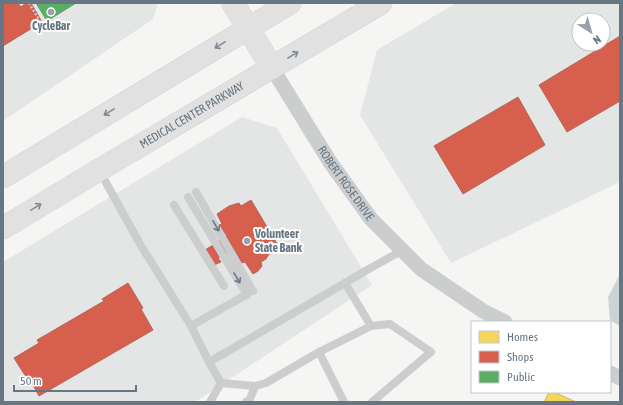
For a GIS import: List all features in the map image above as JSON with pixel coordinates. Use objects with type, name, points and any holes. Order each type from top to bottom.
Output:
[{"type":"main road","name":"ROBERT ROSE DRIVE","points":[[233,3],[272,68]]},
{"type":"main road","points":[[3,177],[290,3]]},
{"type":"main road","name":"MEDICAL CENTER PARKWAY","points":[[3,228],[381,3]]},
{"type":"street","name":"ROBERT ROSE DRIVE","points":[[272,68],[330,162],[372,219],[421,269],[483,311],[503,321]]},
{"type":"street","points":[[611,374],[620,378]]},
{"type":"lane","points":[[99,170],[140,244],[192,326],[221,383]]},
{"type":"lane","points":[[196,192],[248,294]]},
{"type":"lane","points":[[188,197],[248,294]]},
{"type":"lane","points":[[174,205],[224,286]]},
{"type":"lane","points":[[209,362],[402,250]]},
{"type":"lane","points":[[345,283],[371,326]]},
{"type":"lane","points":[[192,326],[248,294]]},
{"type":"lane","points":[[221,383],[254,386],[266,382],[319,352],[371,326],[390,324],[431,352],[372,402]]},
{"type":"lane","points":[[319,352],[344,402]]},
{"type":"lane","points":[[210,402],[221,383]]},
{"type":"lane","points":[[246,402],[250,399],[254,386]]},
{"type":"path","points":[[29,3],[44,28]]},
{"type":"shaded area","points":[[3,3],[158,3],[153,19],[3,121]]},
{"type":"shaded area","points":[[456,3],[620,3],[620,182],[451,263],[360,115],[377,50]]},
{"type":"shaded area","points":[[242,117],[277,128],[372,285],[195,402],[3,402],[3,262]]},
{"type":"shaded area","points":[[620,274],[620,326],[610,320],[608,297]]},
{"type":"building: Homes","points":[[548,393],[556,393],[576,402],[544,402]]},
{"type":"building: Shops","points":[[3,3],[18,3],[21,7],[26,3],[31,3],[42,22],[3,46]]},
{"type":"building: Shops","points":[[620,36],[620,101],[567,132],[539,85],[594,52],[611,52],[611,41]]},
{"type":"building: Shops","points":[[518,97],[545,145],[463,194],[434,146]]},
{"type":"building: Shops","name":"Volunteer State Bank","points":[[251,200],[279,247],[261,262],[262,266],[253,274],[245,262],[242,263],[234,249],[218,258],[221,262],[214,265],[205,250],[227,236],[219,225],[222,224],[217,214],[229,206],[239,203],[241,206]]},
{"type":"building: Shops","points":[[128,283],[143,308],[141,309],[153,330],[39,396],[28,376],[26,377],[14,358],[39,343],[37,340],[104,301],[102,299]]},
{"type":"building: Public","name":"CycleBar","points":[[36,3],[76,3],[47,21]]},
{"type":"place","name":"CycleBar","points":[[51,12]]},
{"type":"place","name":"Volunteer State Bank","points":[[247,241]]}]
